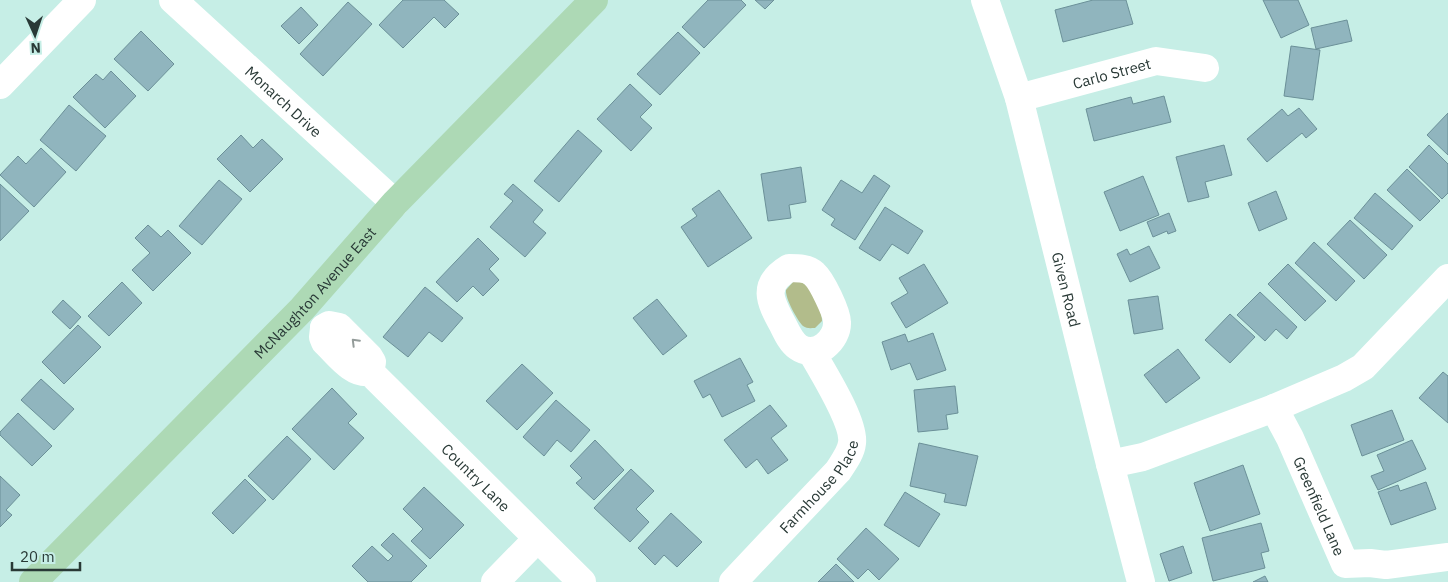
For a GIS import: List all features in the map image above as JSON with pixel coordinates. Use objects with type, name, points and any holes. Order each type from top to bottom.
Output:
[{"type":"main road","name":"McNaughton Avenue East","points":[[33,582],[302,309],[395,203],[594,0]]},
{"type":"street","points":[[0,86],[82,0]]},
{"type":"street","name":"Monarch Drive","points":[[173,0],[395,203]]},
{"type":"street","name":"Given Road","points":[[985,0],[1018,98],[1141,582]]},
{"type":"street","name":"Carlo Street","points":[[1018,98],[1156,61],[1205,68]]},
{"type":"street","points":[[1110,464],[1142,458],[1274,408],[1344,378],[1363,366],[1448,278]]},
{"type":"street","name":"Country Lane","points":[[302,309],[324,328],[323,337],[325,342],[353,368],[364,373],[370,372],[536,539],[582,582]]},
{"type":"street","name":"Farmhouse Place","points":[[733,582],[838,471],[848,455],[852,444],[851,430],[846,416],[811,351]]},
{"type":"street","name":"Greenfield Lane","points":[[1274,408],[1290,438],[1345,564],[1370,563],[1386,565],[1448,557]]},
{"type":"street","points":[[495,582],[536,539]]},
{"type":"green space","points":[[793,282],[805,284],[816,299],[822,321],[815,328],[803,326],[792,309],[786,290]]},
{"type":"building","points":[[403,0],[444,0],[459,14],[445,28],[434,17],[403,48],[379,25]]},
{"type":"building","points":[[708,0],[741,0],[746,5],[704,48],[682,27]]},
{"type":"building","points":[[755,0],[774,0],[765,9]]},
{"type":"building","points":[[1093,0],[1126,0],[1133,24],[1063,42],[1055,10]]},
{"type":"building","points":[[1263,0],[1298,0],[1309,25],[1281,38]]},
{"type":"building","points":[[348,2],[372,24],[323,76],[300,54]]},
{"type":"building","points":[[301,7],[318,25],[299,44],[281,26]]},
{"type":"building","points":[[1347,20],[1352,41],[1316,49],[1311,28]]},
{"type":"building","points":[[141,31],[174,64],[148,91],[114,59]]},
{"type":"building","points":[[678,32],[700,53],[660,95],[637,74]]},
{"type":"building","points":[[1291,46],[1320,50],[1313,100],[1284,96]]},
{"type":"building","points":[[111,71],[136,96],[105,128],[73,97],[96,74],[103,80]]},
{"type":"building","points":[[630,84],[652,105],[640,117],[652,128],[631,151],[597,119]]},
{"type":"building","points":[[1164,96],[1171,122],[1094,141],[1086,109],[1131,97],[1133,104]]},
{"type":"building","points":[[69,105],[106,136],[76,171],[40,140]]},
{"type":"building","points":[[1299,108],[1317,129],[1306,138],[1302,133],[1267,162],[1247,139],[1282,109],[1288,116]]},
{"type":"building","points":[[1448,113],[1448,155],[1427,135]]},
{"type":"building","points":[[578,130],[602,151],[559,202],[534,181]]},
{"type":"building","points":[[241,135],[253,148],[262,139],[283,159],[250,192],[217,159]]},
{"type":"building","points":[[1224,145],[1232,175],[1205,182],[1209,197],[1188,202],[1176,157]]},
{"type":"building","points":[[1429,145],[1448,164],[1448,193],[1442,199],[1409,167]]},
{"type":"building","points":[[41,148],[66,172],[34,207],[0,175],[18,156],[26,164]]},
{"type":"building","points":[[801,167],[806,202],[789,205],[791,218],[768,221],[761,174]]},
{"type":"building","points":[[1407,169],[1440,201],[1420,221],[1387,190]]},
{"type":"building","points":[[874,175],[890,186],[855,240],[831,225],[835,219],[822,210],[841,180],[862,193]]},
{"type":"building","points":[[1143,176],[1159,215],[1120,231],[1104,192]]},
{"type":"building","points":[[219,180],[242,199],[202,245],[179,226]]},
{"type":"building","points":[[0,184],[29,211],[0,241]]},
{"type":"building","points":[[513,184],[543,210],[533,222],[546,233],[525,257],[490,227],[513,201],[504,194]]},
{"type":"building","points":[[719,190],[752,238],[708,267],[681,227],[697,216],[692,209]]},
{"type":"building","points":[[1276,191],[1287,219],[1259,231],[1248,203]]},
{"type":"building","points":[[1375,193],[1413,226],[1392,250],[1354,218]]},
{"type":"building","points":[[885,207],[923,231],[908,254],[892,244],[880,261],[859,248]]},
{"type":"building","points":[[1169,213],[1176,231],[1168,234],[1167,231],[1153,237],[1147,222]]},
{"type":"building","points":[[1350,220],[1387,255],[1364,279],[1327,244]]},
{"type":"building","points":[[148,225],[161,237],[168,230],[191,253],[153,291],[132,270],[150,253],[135,238]]},
{"type":"building","points":[[478,238],[499,259],[489,269],[499,280],[483,296],[473,286],[457,302],[436,282]]},
{"type":"building","points":[[1314,242],[1355,281],[1336,301],[1295,263]]},
{"type":"building","points":[[1149,246],[1160,268],[1130,282],[1117,254],[1127,249],[1130,255]]},
{"type":"building","points":[[924,264],[948,303],[906,328],[891,303],[908,293],[899,278]]},
{"type":"building","points":[[1288,264],[1326,301],[1305,321],[1268,284]]},
{"type":"building","points":[[122,282],[142,303],[109,336],[88,316]]},
{"type":"building","points":[[425,287],[463,318],[442,342],[429,332],[408,357],[383,337]]},
{"type":"building","points":[[1260,292],[1297,327],[1287,339],[1276,329],[1265,341],[1237,315]]},
{"type":"building","points":[[1158,296],[1163,329],[1134,334],[1128,300]]},
{"type":"building","points":[[657,299],[687,336],[663,355],[633,318]]},
{"type":"building","points":[[63,300],[81,317],[70,329],[52,312]]},
{"type":"building","points":[[1230,314],[1255,337],[1230,363],[1205,340]]},
{"type":"building","points":[[78,325],[101,347],[64,384],[42,362]]},
{"type":"building","points":[[933,333],[946,370],[917,380],[910,363],[891,370],[882,342],[905,334],[908,342]]},
{"type":"building","points":[[1178,349],[1200,378],[1166,403],[1144,375]]},
{"type":"building","points":[[740,358],[753,382],[747,385],[755,401],[722,417],[710,394],[703,398],[694,381]]},
{"type":"building","points":[[522,364],[553,393],[517,430],[486,401]]},
{"type":"building","points":[[1443,372],[1448,376],[1448,423],[1419,398]]},
{"type":"building","points":[[41,379],[74,409],[54,430],[21,400]]},
{"type":"building","points":[[955,386],[958,413],[946,415],[948,429],[918,432],[914,390]]},
{"type":"building","points":[[332,388],[357,414],[348,423],[364,438],[334,470],[292,429]]},
{"type":"building","points":[[556,400],[590,430],[571,452],[557,440],[544,456],[523,437]]},
{"type":"building","points":[[770,405],[787,426],[771,438],[788,460],[768,474],[757,459],[746,468],[724,440]]},
{"type":"building","points":[[1392,410],[1404,440],[1362,456],[1351,425]]},
{"type":"building","points":[[18,413],[52,446],[32,466],[0,435],[0,432]]},
{"type":"building","points":[[287,436],[311,459],[273,500],[248,476]]},
{"type":"building","points":[[595,440],[624,470],[594,500],[576,483],[582,478],[570,466]]},
{"type":"building","points":[[1412,440],[1426,469],[1378,490],[1371,476],[1384,471],[1377,455]]},
{"type":"building","points":[[919,443],[978,456],[966,506],[944,502],[946,494],[910,486]]},
{"type":"building","points":[[1243,465],[1260,514],[1210,531],[1194,483]]},
{"type":"building","points":[[631,469],[654,491],[636,509],[649,522],[630,542],[594,508]]},
{"type":"building","points":[[0,476],[20,495],[6,510],[12,515],[0,527]]},
{"type":"building","points":[[245,479],[266,500],[233,534],[212,513]]},
{"type":"building","points":[[1426,482],[1436,509],[1391,525],[1378,492],[1398,485],[1400,491]]},
{"type":"building","points":[[424,487],[464,525],[430,559],[411,541],[423,529],[403,509]]},
{"type":"building","points":[[905,492],[940,514],[919,547],[884,525]]},
{"type":"building","points":[[671,513],[702,542],[677,567],[664,555],[655,565],[638,548]]},
{"type":"building","points":[[1261,523],[1269,551],[1261,553],[1265,568],[1213,581],[1202,538]]},
{"type":"building","points":[[866,528],[899,559],[879,580],[868,569],[858,579],[837,559]]},
{"type":"building","points":[[393,533],[427,566],[411,582],[368,582],[352,566],[372,546],[388,561],[393,556],[381,545]]},
{"type":"building","points":[[1183,546],[1192,573],[1169,581],[1160,554]]},
{"type":"building","points":[[836,564],[854,582],[818,582]]},
{"type":"building","points":[[1265,576],[1268,582],[1253,582]]}]
